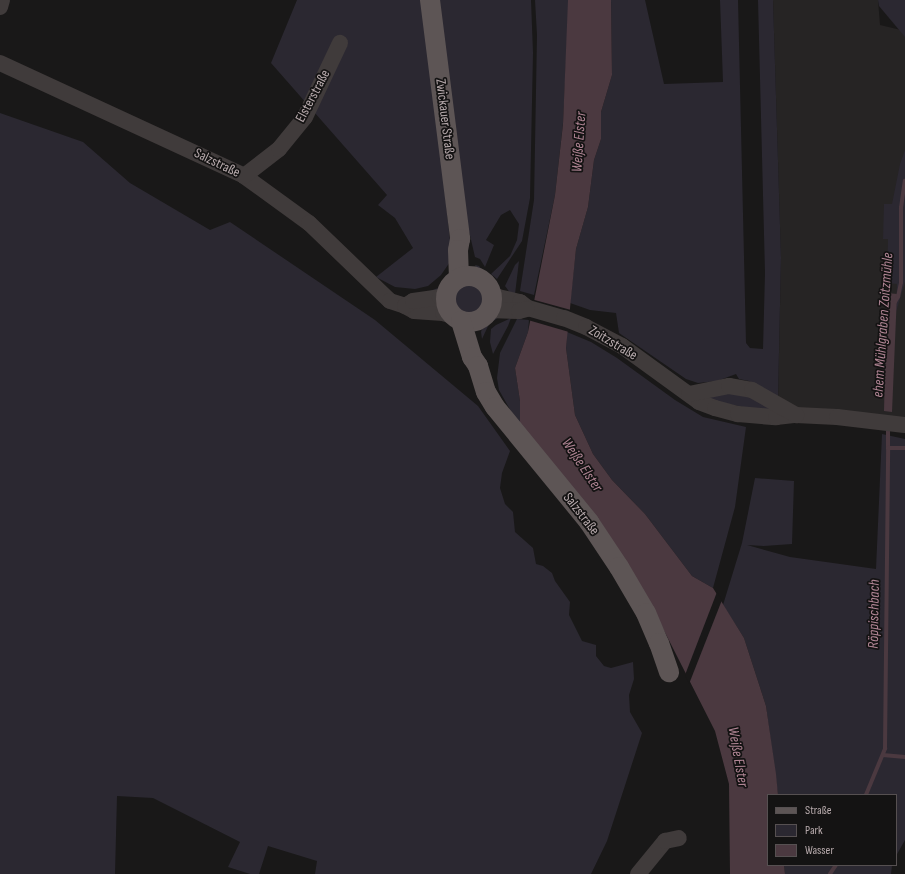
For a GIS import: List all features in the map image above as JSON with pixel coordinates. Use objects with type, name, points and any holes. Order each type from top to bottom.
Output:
[{"type":"main road","name":"Zwickauer Straße","points":[[430,0],[460,239],[458,250],[467,277]]},
{"type":"main road","points":[[467,277],[486,283],[475,312],[446,306],[446,294],[452,283],[467,277]]},
{"type":"main road","name":"Salzstraße","points":[[475,312],[481,354],[478,366],[486,392],[495,407],[589,522],[619,567],[646,613],[670,672]]},
{"type":"street","points":[[0,8],[2,0]]},
{"type":"street","name":"Elsterstraße","points":[[244,176],[279,149],[305,117],[340,43]]},
{"type":"street","name":"Salzstraße","points":[[0,63],[244,176],[309,223],[390,301],[414,311],[442,313],[475,312]]},
{"type":"street","points":[[405,306],[413,301],[440,297],[446,294]]},
{"type":"street","name":"Zoitzstraße","points":[[475,312],[520,302],[528,308],[564,318],[622,346],[699,402],[738,414],[776,417],[796,415],[837,417],[895,424]]},
{"type":"street","name":"Zoitzstraße","points":[[689,394],[729,386],[752,390],[796,415]]},
{"type":"street","points":[[638,874],[665,841],[679,838]]},
{"type":"shaded area","points":[[773,0],[878,0],[880,25],[905,31],[905,420],[796,415],[778,402],[781,258]]},
{"type":"green space","points":[[297,0],[421,0],[439,137],[452,259],[441,275],[428,286],[415,289],[395,287],[376,277],[413,248],[395,218],[378,205],[387,195],[271,63]]},
{"type":"green space","points":[[437,0],[531,0],[533,53],[530,198],[522,241],[497,279],[491,274],[510,256],[517,240],[519,224],[510,210],[501,215],[486,240],[494,245],[485,267],[480,259],[475,257],[468,227]]},
{"type":"green space","points":[[535,0],[568,0],[568,21],[563,123],[555,195],[534,295],[520,291],[534,200],[537,35]]},
{"type":"green space","points":[[611,0],[645,0],[664,84],[723,82],[720,0],[738,0],[746,343],[750,348],[763,349],[765,273],[758,0],[773,0],[781,258],[778,398],[749,381],[739,379],[736,374],[717,381],[698,383],[686,379],[619,333],[616,313],[590,310],[570,303],[576,249],[588,207],[594,160],[601,139],[601,112],[612,75]]},
{"type":"green space","points":[[878,0],[905,0],[905,37],[879,6]]},
{"type":"green space","points":[[0,113],[83,142],[130,183],[210,230],[230,222],[375,320],[478,406],[510,451],[502,473],[500,488],[505,504],[513,512],[515,532],[533,548],[536,564],[543,566],[552,573],[555,581],[570,602],[569,615],[582,641],[596,645],[596,656],[604,666],[611,668],[633,662],[634,679],[629,695],[630,712],[642,733],[607,841],[591,874],[315,874],[317,861],[268,846],[259,874],[250,874],[228,867],[240,842],[153,798],[117,796],[115,874],[0,874]]},
{"type":"green space","points":[[905,150],[905,282],[896,312],[897,284],[887,283],[888,239],[883,239],[884,204],[892,204],[900,164]]},
{"type":"green space","points":[[519,261],[515,294],[511,294],[505,286],[515,265]]},
{"type":"green space","points":[[475,265],[479,266],[498,289],[493,289]]},
{"type":"green space","points":[[451,271],[453,277],[443,291],[430,291],[438,288]]},
{"type":"green space","points":[[468,285],[474,286],[482,294],[482,306],[474,314],[468,315],[462,314],[454,306],[453,300],[454,294],[462,286]]},
{"type":"green space","points":[[495,315],[499,317],[489,324],[482,339],[481,332],[484,323]]},
{"type":"green space","points":[[511,318],[493,354],[490,342],[491,329]]},
{"type":"green space","points":[[517,319],[529,320],[528,332],[515,368],[520,401],[520,427],[499,390],[497,378],[500,353]]},
{"type":"green space","points":[[567,332],[591,342],[617,358],[675,400],[703,417],[746,427],[735,507],[713,588],[692,576],[645,514],[612,480],[593,454],[575,415],[566,348]]},
{"type":"green space","points":[[749,393],[779,414],[702,399],[724,394]]},
{"type":"green space","points":[[882,434],[905,439],[905,840],[897,854],[897,794],[778,794],[766,706],[744,638],[723,605],[742,543],[755,478],[794,481],[792,544],[764,546],[747,545],[790,557],[876,569]]},
{"type":"green space","points":[[784,866],[892,866],[891,874],[785,874]]},
{"type":"water","name":"Weiße Elster","points":[[568,0],[611,0],[612,75],[601,112],[601,139],[594,160],[588,207],[576,249],[566,348],[575,415],[593,454],[612,480],[645,514],[692,576],[713,588],[744,638],[766,706],[776,774],[778,794],[767,794],[767,866],[784,866],[785,874],[730,874],[729,784],[715,731],[648,599],[520,427],[520,401],[515,368],[528,332],[555,195],[563,124]]},
{"type":"water","points":[[887,293],[897,294],[892,412],[884,411]]},
{"type":"pier","points":[[531,299],[571,310],[569,332],[528,320]]},
{"type":"pier","points":[[717,592],[722,600],[689,684],[685,675]]},
{"type":"waterway","name":"ehem Mühlgraben Zoitzmühle","points":[[895,302],[898,297],[901,283],[901,208],[905,181]]},
{"type":"waterway","name":"ehem Mühlgraben Zoitzmühle","points":[[888,428],[888,448]]},
{"type":"waterway","name":"Röppischbach","points":[[866,794],[885,749],[888,448],[905,448]]},
{"type":"waterway","points":[[883,755],[905,757]]},
{"type":"waterway","name":"Röppischbach","points":[[830,874],[835,866]]}]
